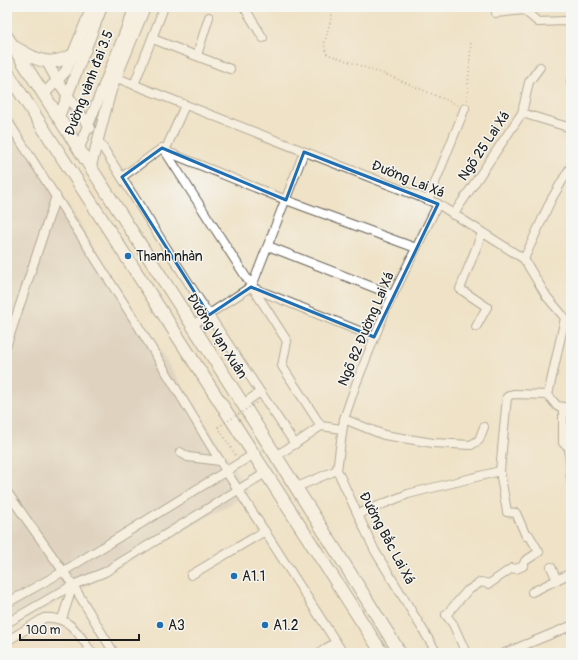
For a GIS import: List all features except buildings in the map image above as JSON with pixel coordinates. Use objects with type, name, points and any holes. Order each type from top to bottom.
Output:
[{"type":"highway","points":[[10,42],[39,60],[47,62],[57,62],[72,57],[85,49]]},
{"type":"highway","name":"Đường Vạn Xuân","points":[[10,42],[133,230],[192,326],[297,487],[400,653]]},
{"type":"highway","points":[[7,72],[267,472],[382,653]]},
{"type":"highway","points":[[116,241],[133,230]]},
{"type":"main road","name":"Đường vành đai 3.5","points":[[44,94],[66,71],[92,7]]},
{"type":"main road","name":"Đường vành đai 3.5","points":[[59,117],[102,7]]},
{"type":"main road","name":"Đường vành đai 3.5","points":[[91,166],[112,76],[135,7]]},
{"type":"main road","name":"Đường vành đai 3.5","points":[[79,148],[88,125],[145,7]]},
{"type":"main road","points":[[47,62],[57,80],[98,140]]},
{"type":"street","points":[[134,85],[153,39],[164,7]]},
{"type":"street","points":[[244,7],[263,38]]},
{"type":"street","points":[[496,13],[524,10],[538,22],[566,21],[571,24]]},
{"type":"street","points":[[197,55],[209,17]]},
{"type":"street","points":[[153,39],[230,69]]},
{"type":"street","name":"Ngõ 25 Lai Xá","points":[[453,215],[522,113],[528,82],[540,67]]},
{"type":"street","name":"Đường Lai Xá","points":[[112,76],[438,204],[524,259],[547,297],[568,318],[548,395]]},
{"type":"street","points":[[165,151],[185,105]]},
{"type":"street","points":[[428,200],[465,108]]},
{"type":"street","points":[[522,113],[571,128]]},
{"type":"street","points":[[7,120],[137,324],[226,471],[343,653]]},
{"type":"street","points":[[98,140],[209,315],[295,444]]},
{"type":"street","points":[[122,177],[162,148],[165,151],[286,200],[416,248]]},
{"type":"street","points":[[165,151],[287,341],[282,366],[321,426]]},
{"type":"street","points":[[192,326],[252,287],[304,152]]},
{"type":"street","points":[[524,259],[551,200],[571,166]]},
{"type":"street","points":[[7,344],[56,196]]},
{"type":"street","name":"Ngõ 82 Đường Lai Xá","points":[[337,470],[344,419],[374,337],[438,204]]},
{"type":"street","points":[[476,327],[487,307],[460,290],[482,233]]},
{"type":"street","points":[[268,246],[393,295]]},
{"type":"street","points":[[252,287],[374,337]]},
{"type":"street","points":[[243,404],[260,392]]},
{"type":"street","points":[[466,653],[453,624],[446,615],[467,591],[481,582],[488,584],[512,568],[516,569],[522,566],[525,561],[539,552],[527,535],[516,513],[507,512],[500,471],[507,397],[512,394],[548,395],[557,406],[567,407],[564,443],[570,447],[571,481]]},
{"type":"street","points":[[344,419],[384,435],[433,443],[471,445],[479,440],[484,427]]},
{"type":"street","points":[[277,456],[321,426],[342,429]]},
{"type":"street","points":[[180,452],[188,457],[220,461]]},
{"type":"street","points":[[7,603],[64,572],[254,454]]},
{"type":"street","points":[[297,487],[337,470]]},
{"type":"street","name":"Đường Bắc Lai Xá","points":[[337,470],[376,551],[437,653]]},
{"type":"street","points":[[358,514],[408,494],[500,471]]},
{"type":"street","points":[[7,623],[73,585],[105,572],[267,472]]},
{"type":"street","points":[[7,492],[73,585],[114,653]]},
{"type":"street","points":[[191,575],[265,531]]},
{"type":"street","points":[[551,567],[557,580]]},
{"type":"street","points":[[532,592],[571,573]]},
{"type":"street","points":[[62,619],[73,585]]},
{"type":"street","points":[[7,641],[44,618],[62,619],[75,627],[92,653]]},
{"type":"street","points":[[505,653],[519,650],[571,626]]},
{"type":"street","points":[[319,653],[336,642]]},
{"type":"path","points":[[334,7],[324,45],[327,54],[392,77],[465,108],[468,97],[472,42]]},
{"type":"path","points":[[226,440],[218,427],[258,402]]},
{"type":"highlighted area","points":[[162,148],[286,200],[304,152],[438,204],[374,337],[251,287],[209,315],[122,177]]},
{"type":"shaded area","points":[[7,110],[250,493],[7,631]]},
{"type":"shaded area","points":[[43,613],[56,614],[82,624],[101,653],[7,653],[7,634]]},
{"type":"place","name":"Thanh nhàn","points":[[128,256]]},
{"type":"place","name":"A1.1","points":[[234,576]]},
{"type":"place","name":"A3","points":[[160,625]]},
{"type":"place","name":"A1.2","points":[[265,625]]}]
